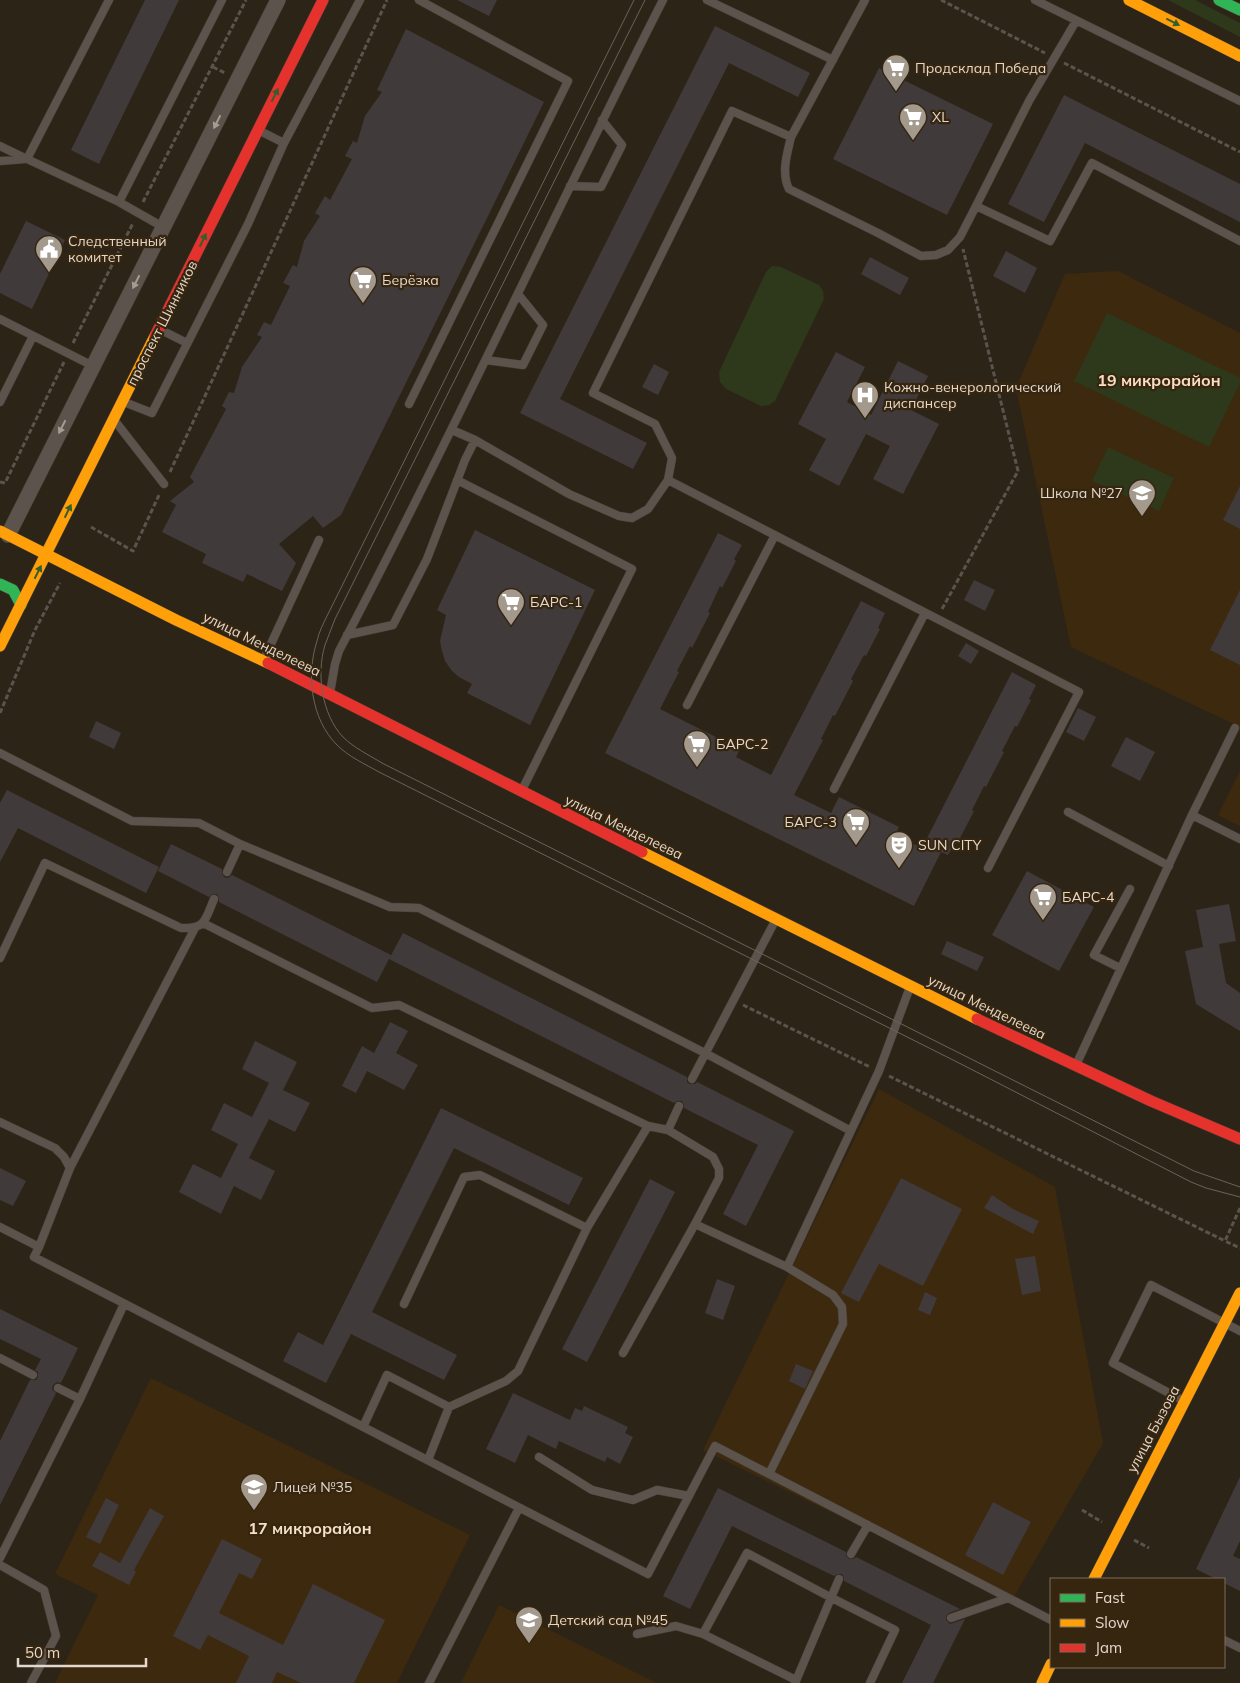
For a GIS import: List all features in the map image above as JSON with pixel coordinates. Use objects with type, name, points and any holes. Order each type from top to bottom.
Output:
[{"type":"main road","name":"проспект Шинников","points":[[0,646],[323,0]]},
{"type":"main road","points":[[1129,0],[1240,56]]},
{"type":"main road","points":[[1219,0],[1240,10]]},
{"type":"main road","name":"улица Менделеева","points":[[4,536],[330,694],[520,792],[910,986],[1151,1101],[1240,1139]]},
{"type":"main road","points":[[0,584],[12,590],[21,605]]},
{"type":"main road","name":"улица Бызова","points":[[1095,1578],[1240,1293]]},
{"type":"main road","points":[[1042,1683],[1050,1666]]},
{"type":"street","points":[[4,536],[93,366],[278,0]]},
{"type":"lane","points":[[27,159],[109,0]]},
{"type":"lane","points":[[119,202],[222,0]]},
{"type":"lane","points":[[123,402],[152,413],[248,224],[284,143],[360,0]]},
{"type":"lane","points":[[409,404],[568,81],[419,0]]},
{"type":"lane","points":[[330,694],[335,664],[348,635],[452,430],[602,120],[663,0]]},
{"type":"lane","points":[[707,0],[833,60]]},
{"type":"lane","points":[[865,0],[791,137],[785,162],[785,181],[789,189],[921,256],[936,255],[948,250],[960,237],[1029,101],[1076,21]]},
{"type":"lane","points":[[1035,0],[1240,101]]},
{"type":"lane","points":[[452,430],[475,440],[569,494],[619,516],[632,518],[648,509],[668,480],[672,458],[655,424],[593,393],[732,111],[791,137]]},
{"type":"lane","points":[[570,186],[602,187],[622,145],[602,120]]},
{"type":"lane","points":[[258,130],[284,143]]},
{"type":"lane","points":[[0,146],[119,202],[163,227]]},
{"type":"lane","points":[[0,161],[27,159]]},
{"type":"lane","points":[[976,206],[1050,241],[1092,163],[1240,241]]},
{"type":"lane","points":[[486,360],[523,365],[543,325],[518,294]]},
{"type":"lane","points":[[0,319],[93,366]]},
{"type":"lane","points":[[159,329],[187,344]]},
{"type":"lane","points":[[0,402],[33,336]]},
{"type":"lane","points":[[114,420],[164,484]]},
{"type":"lane","points":[[348,635],[393,625],[427,559],[457,480],[475,440]]},
{"type":"lane","points":[[457,480],[632,569],[520,792]]},
{"type":"lane","points":[[668,480],[1079,692],[988,868]]},
{"type":"lane","points":[[687,705],[775,535]]},
{"type":"lane","points":[[263,661],[319,540]]},
{"type":"lane","points":[[834,789],[925,613]]},
{"type":"lane","points":[[1076,1066],[1120,968],[1235,728]]},
{"type":"lane","points":[[0,753],[132,821],[199,823],[240,844],[390,907],[419,908],[705,1053],[851,1131]]},
{"type":"lane","points":[[1068,812],[1169,866]]},
{"type":"lane","points":[[1192,815],[1240,839]]},
{"type":"lane","points":[[227,872],[240,844]]},
{"type":"lane","points":[[0,958],[46,863],[181,928],[195,928]]},
{"type":"lane","points":[[1120,968],[1094,955],[1130,889]]},
{"type":"lane","points":[[214,899],[203,923],[195,928],[70,1168],[34,1257],[648,1574],[715,1446],[1050,1619]]},
{"type":"lane","points":[[692,1080],[776,919]]},
{"type":"lane","points":[[203,923],[372,1008],[400,1005],[648,1126],[668,1130],[713,1157],[719,1169],[719,1178],[623,1353]]},
{"type":"lane","points":[[787,1268],[879,1071],[910,986]]},
{"type":"lane","points":[[668,1130],[679,1106]]},
{"type":"lane","points":[[0,1122],[55,1148],[64,1157],[70,1168]]},
{"type":"lane","points":[[428,1460],[449,1407],[506,1381],[518,1370],[587,1228],[648,1126]]},
{"type":"lane","points":[[404,1304],[464,1178],[480,1175],[587,1228]]},
{"type":"lane","points":[[695,1224],[787,1268],[833,1295],[842,1307],[843,1324],[769,1474]]},
{"type":"lane","points":[[0,1227],[39,1247]]},
{"type":"lane","points":[[1185,1401],[1113,1363],[1151,1285],[1240,1331]]},
{"type":"lane","points":[[0,1558],[80,1399],[124,1304]]},
{"type":"lane","points":[[0,1358],[33,1375]]},
{"type":"lane","points":[[363,1427],[387,1375],[449,1407]]},
{"type":"lane","points":[[58,1388],[80,1399]]},
{"type":"lane","points":[[539,1457],[592,1490],[633,1500],[658,1490],[689,1496]]},
{"type":"lane","points":[[429,1683],[519,1508]]},
{"type":"lane","points":[[851,1554],[868,1525]]},
{"type":"lane","points":[[703,1634],[747,1553],[896,1630],[870,1683]]},
{"type":"lane","points":[[0,1565],[44,1590],[56,1636],[31,1683]]},
{"type":"lane","points":[[637,1634],[676,1626],[703,1634],[796,1681],[839,1579]]},
{"type":"lane","points":[[951,1618],[1008,1598]]},
{"type":"lane","points":[[1225,1640],[1240,1648]]},
{"type":"path","points":[[0,482],[5,482],[138,212],[246,0]]},
{"type":"path","points":[[91,527],[133,551],[388,0]]},
{"type":"path","points":[[941,0],[1240,152]]},
{"type":"path","points":[[937,619],[1018,471],[960,237]]},
{"type":"path","points":[[0,713],[35,630],[60,583]]},
{"type":"path","points":[[733,1001],[1240,1248]]},
{"type":"path","points":[[1225,1241],[1240,1208]]},
{"type":"shaded area","name":"Школа №27","points":[[1118,271],[1240,333],[1240,727],[1071,647],[1016,388],[1065,274]]},
{"type":"shaded area","points":[[1240,771],[1240,826],[1218,815]]},
{"type":"shaded area","points":[[879,1089],[1055,1187],[1103,1443],[1012,1600],[703,1450]]},
{"type":"shaded area","name":"Лицей №35","points":[[151,1378],[470,1535],[397,1683],[55,1683],[98,1595],[55,1574]]},
{"type":"shaded area","name":"Детский сад №45","points":[[499,1605],[657,1683],[461,1683]]},
{"type":"green space","points":[[1168,0],[1195,0],[1240,23],[1240,37]]},
{"type":"green space","points":[[772,266],[781,267],[819,285],[823,291],[824,299],[775,401],[769,405],[761,406],[726,389],[720,382],[719,372],[766,272]]},
{"type":"green space","points":[[1107,313],[1240,378],[1240,383],[1209,447],[1074,381]]},
{"type":"green space","points":[[1108,447],[1174,478],[1159,511],[1092,481]]},
{"type":"building","points":[[145,0],[179,0],[99,164],[71,150]]},
{"type":"building","points":[[457,0],[497,0],[489,16]]},
{"type":"building","points":[[715,26],[810,73],[798,97],[729,63],[560,399],[647,443],[633,469],[520,413]]},
{"type":"building","name":"Берёзка","points":[[406,29],[544,102],[341,515],[323,528],[313,516],[279,544],[296,563],[282,591],[247,574],[243,582],[202,563],[206,554],[162,532],[176,505],[170,501],[194,482],[190,477],[226,409],[222,406],[229,392],[234,393],[242,367],[262,337],[257,335],[264,322],[271,325],[290,286],[283,283],[293,265],[297,267],[304,241],[320,216],[315,213],[325,196],[330,200],[352,159],[345,156],[353,141],[357,143],[365,116],[382,92],[377,90]]},
{"type":"building","name":"XL","points":[[879,68],[993,124],[947,215],[833,159]]},
{"type":"building","points":[[1064,95],[1240,184],[1240,222],[1085,143],[1044,222],[1008,204]]},
{"type":"building","points":[[26,221],[65,240],[32,309],[0,293],[0,274]]},
{"type":"building","points":[[1006,251],[1037,268],[1025,293],[993,276]]},
{"type":"building","points":[[870,257],[909,278],[900,295],[861,274]]},
{"type":"building","name":"Кожно-венерологический диспансер","points":[[836,352],[865,367],[847,402],[871,415],[898,361],[928,376],[911,410],[939,424],[903,494],[873,479],[890,446],[866,434],[839,486],[809,470],[826,439],[798,424]]},
{"type":"building","points":[[654,364],[669,372],[658,395],[642,387]]},
{"type":"building","points":[[1240,486],[1240,529],[1223,520]]},
{"type":"building","name":"БАРС-1","points":[[475,530],[595,590],[530,725],[467,693],[472,684],[452,671],[445,661],[442,651],[440,641],[446,615],[437,610]]},
{"type":"building","points":[[718,533],[742,545],[722,588],[720,586],[708,612],[710,613],[692,648],[690,646],[677,671],[679,672],[660,709],[740,749],[736,757],[771,775],[861,601],[885,613],[878,628],[880,629],[851,679],[853,681],[835,716],[833,715],[821,739],[823,740],[794,795],[831,813],[839,797],[899,827],[895,835],[922,848],[1012,672],[1036,685],[1029,699],[1031,700],[1002,751],[1004,752],[986,787],[984,786],[957,844],[955,843],[948,855],[941,852],[914,906],[605,753]]},
{"type":"building","points":[[974,580],[995,590],[985,611],[964,600]]},
{"type":"building","points":[[1240,590],[1240,665],[1210,650]]},
{"type":"building","points":[[966,643],[979,651],[971,664],[958,656]]},
{"type":"building","points":[[1078,708],[1096,717],[1084,741],[1066,732]]},
{"type":"building","points":[[96,721],[121,733],[114,749],[89,737]]},
{"type":"building","points":[[1126,737],[1155,752],[1140,781],[1111,766]]},
{"type":"building","points":[[7,790],[159,867],[146,893],[18,828],[0,862],[0,803]]},
{"type":"building","points":[[171,844],[222,869],[224,877],[228,878],[232,875],[391,955],[377,982],[219,902],[217,894],[209,897],[158,871]]},
{"type":"building","name":"БАРС-4","points":[[1027,871],[1094,907],[1059,971],[992,935]]},
{"type":"building","points":[[1229,904],[1236,941],[1219,944],[1226,983],[1240,993],[1240,1031],[1196,1004],[1185,951],[1203,947],[1196,910]]},
{"type":"building","points":[[403,933],[687,1077],[687,1082],[690,1084],[697,1082],[794,1131],[746,1226],[723,1214],[758,1145],[684,1108],[682,1101],[674,1103],[389,959]]},
{"type":"building","points":[[947,941],[984,957],[977,971],[941,954]]},
{"type":"building","points":[[390,1022],[408,1031],[396,1053],[418,1065],[404,1090],[367,1071],[356,1093],[342,1086],[362,1046],[374,1053]]},
{"type":"building","points":[[255,1041],[297,1062],[283,1090],[310,1103],[295,1132],[269,1119],[249,1158],[275,1171],[261,1200],[234,1186],[221,1214],[179,1192],[193,1164],[221,1178],[238,1144],[211,1130],[224,1103],[252,1117],[269,1083],[242,1069]]},
{"type":"building","points":[[441,1108],[583,1178],[569,1205],[454,1148],[372,1312],[457,1355],[444,1380],[351,1334],[326,1383],[283,1361],[298,1332],[323,1345]]},
{"type":"building","points":[[0,1168],[26,1181],[13,1206],[0,1200]]},
{"type":"building","points":[[901,1178],[962,1209],[923,1286],[879,1264],[859,1302],[841,1293]]},
{"type":"building","points":[[650,1179],[675,1192],[587,1362],[562,1349]]},
{"type":"building","points":[[992,1195],[1013,1209],[1039,1221],[1033,1234],[984,1208]]},
{"type":"building","points":[[1035,1256],[1041,1291],[1022,1295],[1015,1259]]},
{"type":"building","points":[[717,1279],[735,1286],[723,1320],[705,1313]]},
{"type":"building","points":[[925,1292],[937,1298],[930,1315],[918,1310]]},
{"type":"building","points":[[0,1309],[78,1348],[61,1383],[57,1382],[53,1385],[52,1389],[56,1393],[0,1505],[0,1441],[30,1380],[36,1380],[38,1377],[38,1372],[35,1370],[41,1359],[0,1339]]},
{"type":"building","points":[[796,1364],[813,1371],[805,1389],[789,1381]]},
{"type":"building","points":[[513,1393],[570,1420],[575,1408],[582,1411],[584,1406],[628,1427],[625,1433],[633,1437],[620,1464],[607,1457],[605,1462],[559,1441],[556,1449],[528,1435],[515,1463],[486,1449]]},
{"type":"building","points":[[1240,1477],[1240,1541],[1233,1556],[1240,1559],[1240,1591],[1225,1584],[1225,1578],[1214,1578],[1196,1569]]},
{"type":"building","points":[[718,1488],[846,1552],[846,1556],[849,1559],[856,1557],[960,1609],[946,1616],[946,1620],[950,1624],[965,1619],[933,1683],[902,1683],[931,1625],[844,1581],[842,1574],[834,1576],[732,1526],[690,1609],[663,1596]]},
{"type":"building","points":[[106,1498],[119,1505],[100,1544],[86,1537]]},
{"type":"building","points":[[993,1502],[1031,1522],[1003,1575],[965,1555]]},
{"type":"building","points":[[150,1508],[164,1516],[134,1570],[136,1572],[129,1585],[92,1566],[100,1552],[120,1563]]},
{"type":"building","points":[[222,1539],[262,1559],[252,1579],[239,1573],[219,1613],[283,1645],[313,1584],[385,1620],[354,1683],[301,1683],[277,1672],[272,1683],[236,1683],[249,1656],[208,1635],[200,1650],[173,1636]]},
{"type":"tram line","points":[[634,0],[321,628],[312,668],[313,696],[321,723],[337,745],[357,760],[379,772],[961,1064],[1191,1182],[1240,1197]]},
{"type":"tram line","points":[[645,0],[335,619],[325,645],[321,669],[323,694],[330,717],[347,741],[382,763],[1194,1171],[1240,1187]]},
{"type":"traffic: fast","points":[[1219,0],[1240,10]]},
{"type":"traffic: fast","points":[[0,584],[13,590],[21,605]]},
{"type":"traffic: slow","points":[[1129,0],[1240,56]]},
{"type":"traffic: slow","points":[[0,646],[155,336]]},
{"type":"traffic: slow","points":[[0,531],[176,620],[268,663]]},
{"type":"traffic: slow","points":[[642,852],[977,1019]]},
{"type":"traffic: slow","points":[[1095,1578],[1240,1293]]},
{"type":"traffic: slow","points":[[1042,1683],[1050,1666]]},
{"type":"traffic: jam","points":[[155,336],[323,0]]},
{"type":"traffic: jam","points":[[268,663],[642,852]]},
{"type":"traffic: jam","points":[[977,1019],[1151,1101],[1240,1139]]},
{"type":"place","name":"Продсклад Победа","points":[[896,92]]},
{"type":"place","name":"XL","points":[[913,141]]},
{"type":"place","name":"Следственный комитет","points":[[49,273]]},
{"type":"place","name":"Берёзка","points":[[363,304]]},
{"type":"place","name":"Кожно-венерологический диспансер","points":[[865,419]]},
{"type":"place","name":"Школа №27","points":[[1142,517]]},
{"type":"place","name":"БАРС-1","points":[[511,626]]},
{"type":"place","name":"БАРС-2","points":[[697,768]]},
{"type":"place","name":"БАРС-3","points":[[856,846]]},
{"type":"place","name":"SUN CITY","points":[[899,869]]},
{"type":"place","name":"БАРС-4","points":[[1043,921]]},
{"type":"place","name":"Лицей №35","points":[[254,1511]]},
{"type":"place","name":"Детский сад №45","points":[[529,1644]]},
{"type":"district","name":"19 микрорайон","points":[[1159,380]]},
{"type":"district","name":"17 микрорайон","points":[[310,1528]]}]
